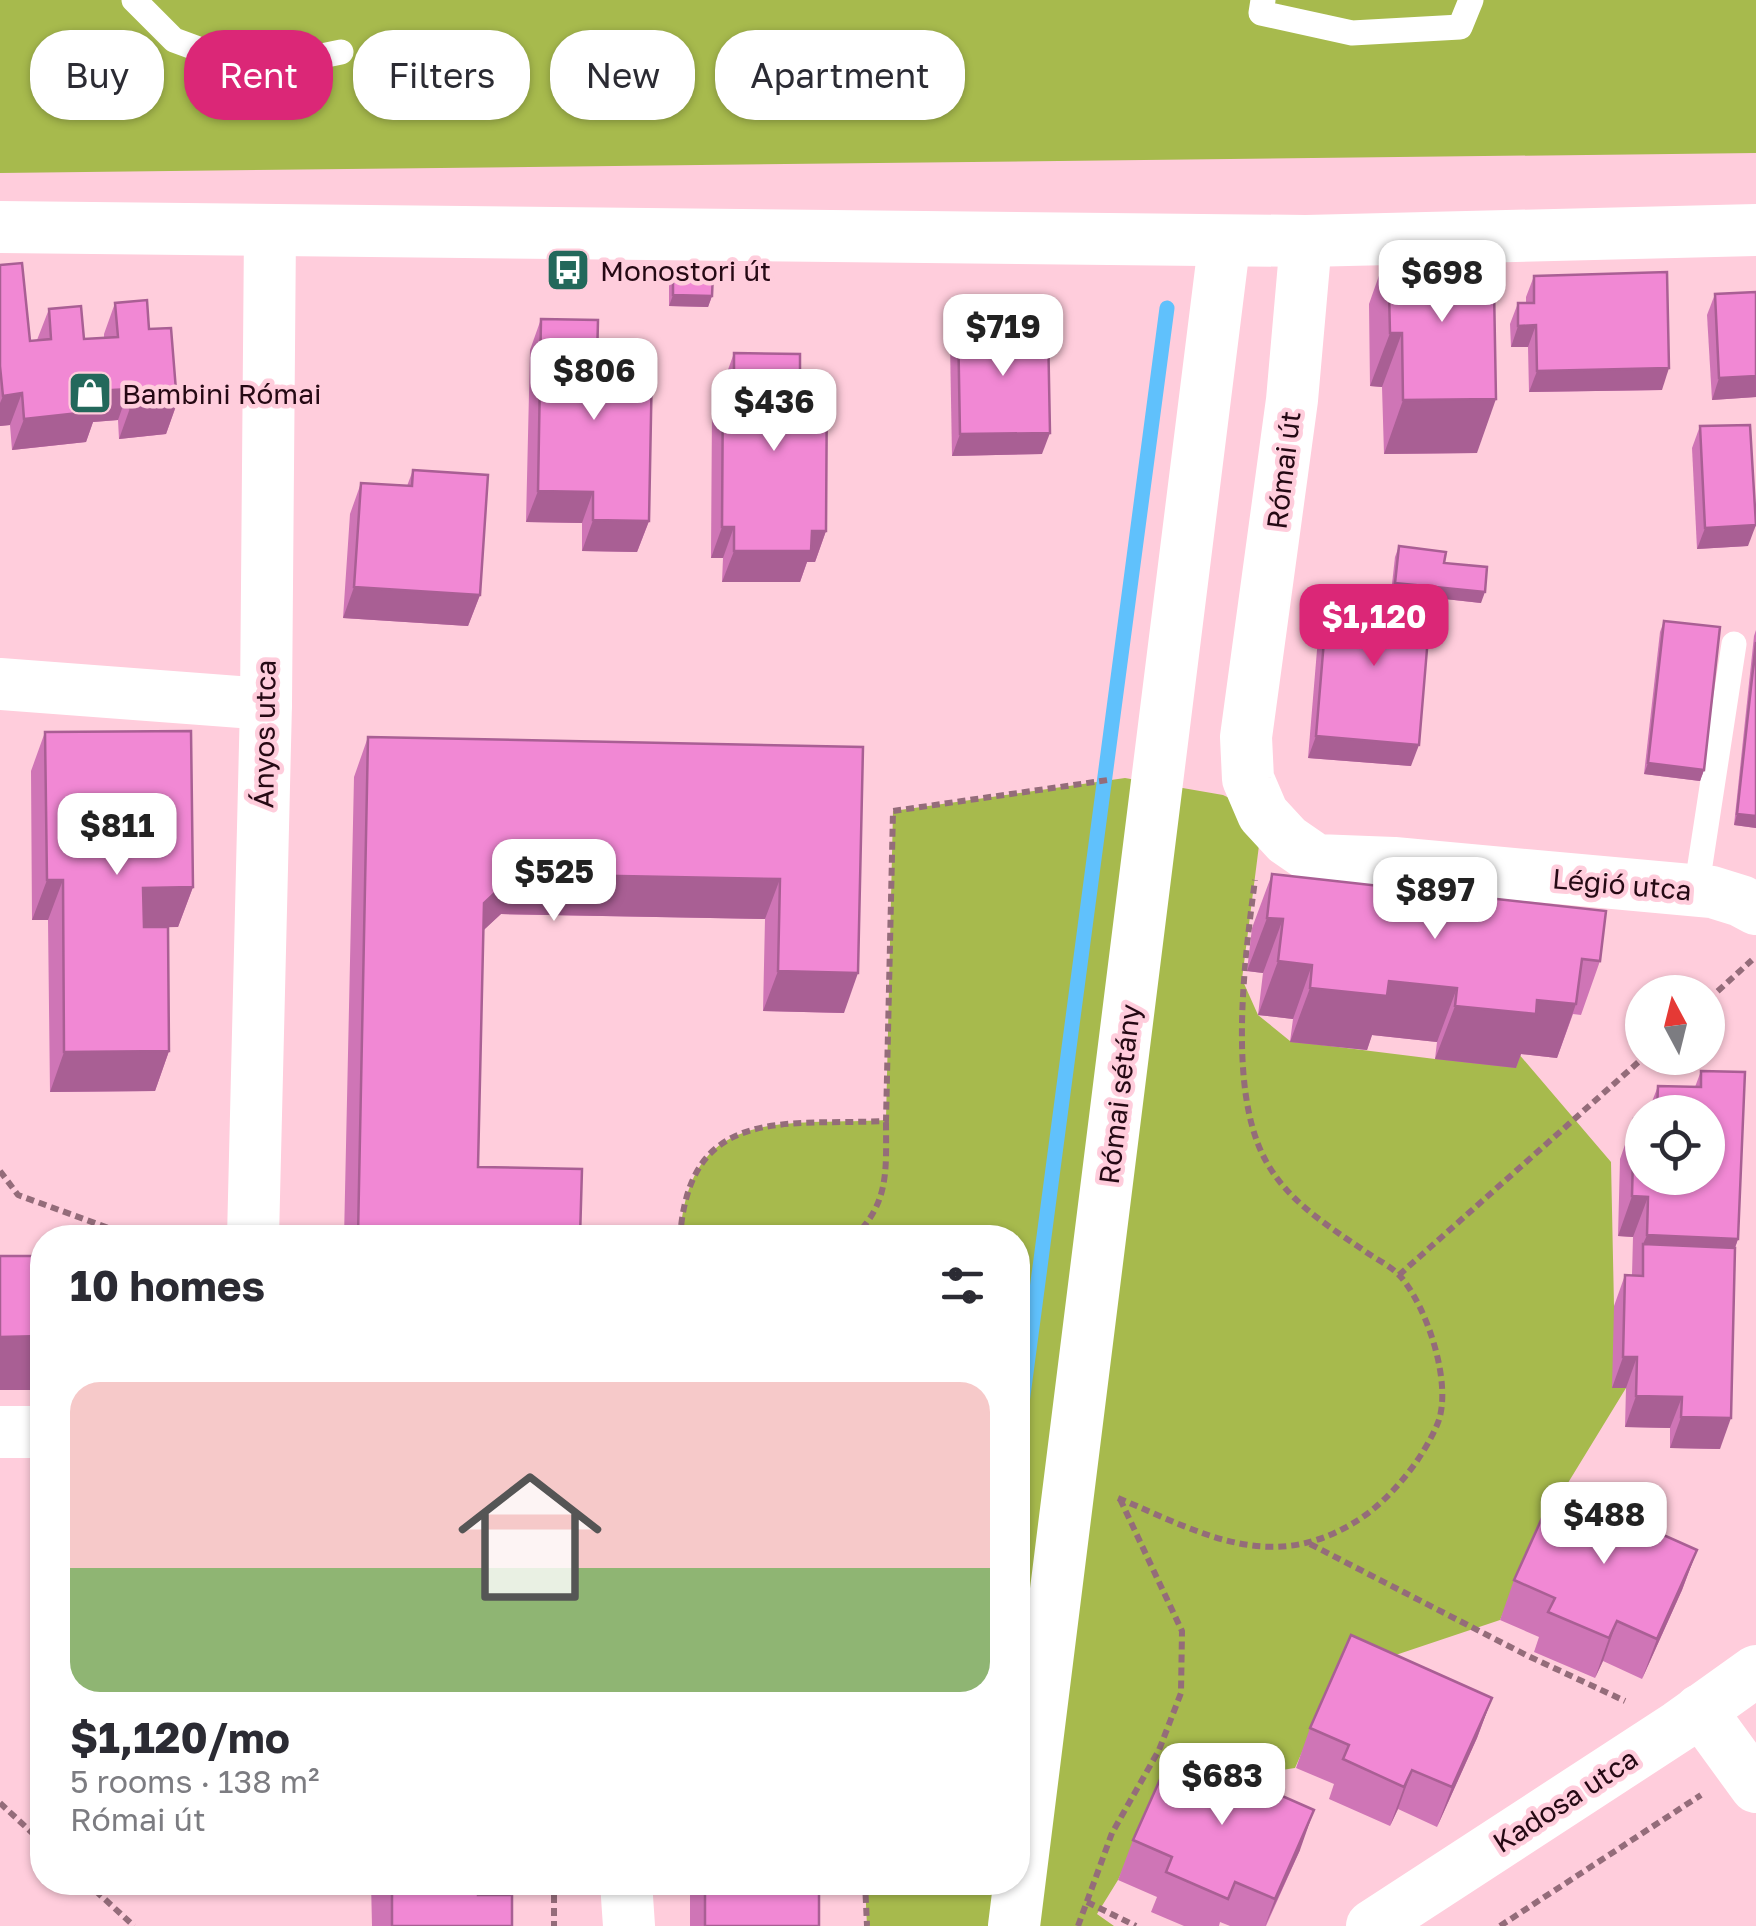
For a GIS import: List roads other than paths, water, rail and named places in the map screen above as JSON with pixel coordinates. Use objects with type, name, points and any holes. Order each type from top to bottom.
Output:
[{"type":"street","points":[[0,227],[1306,241],[1756,230]]},
{"type":"street","name":"Ányos utca","points":[[253,1225],[266,704],[270,231]]},
{"type":"street","name":"Római út","points":[[1263,814],[1248,779],[1246,738],[1292,400],[1306,241]]},
{"type":"street","name":"Római sétány","points":[[1030,1798],[1222,262]]},
{"type":"street","points":[[0,684],[266,704]]},
{"type":"street","name":"Légió utca","points":[[1263,814],[1287,840],[1316,860],[1696,891],[1741,900],[1756,909]]},
{"type":"street","points":[[0,1432],[30,1432]]},
{"type":"street","name":"Kadosa utca","points":[[1372,1926],[1756,1671]]},
{"type":"street","points":[[1690,1718],[1750,1777]]},
{"type":"street","points":[[627,1895],[630,1926]]},
{"type":"street","name":"Római sétány","points":[[1014,1926],[1018,1895]]},
{"type":"lane","points":[[134,0],[174,40],[223,58],[274,66],[341,52]]},
{"type":"lane","points":[[1263,0],[1262,13],[1352,32],[1460,27],[1471,0]]},
{"type":"lane","points":[[1696,891],[1734,644]]},
{"type":"waterway","points":[[1030,1342],[1167,308]]},
{"type":"place","name":"Monostori út","points":[[568,270]]},
{"type":"place","name":"Bambini Római","points":[[90,393]]}]
